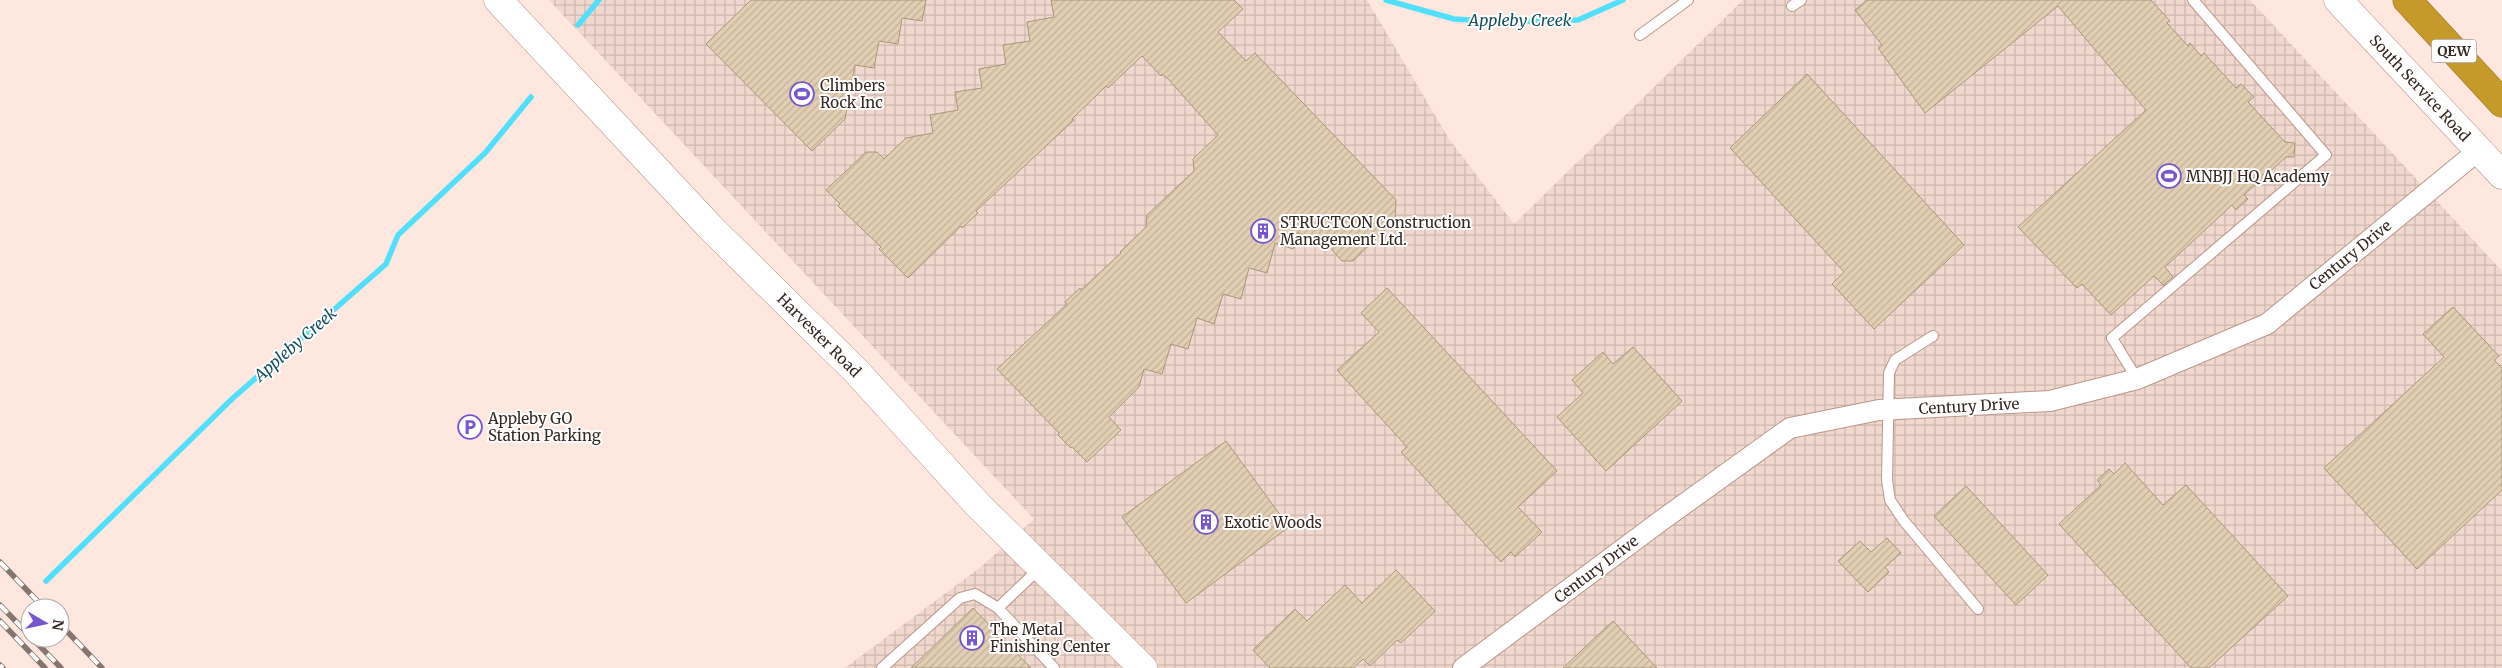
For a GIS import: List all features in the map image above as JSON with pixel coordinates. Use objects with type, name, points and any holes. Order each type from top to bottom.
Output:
[{"type":"highway","name":"QEW","points":[[2407,0],[2502,103]]},
{"type":"main road","name":"Harvester Road","points":[[498,0],[710,227],[857,372],[976,503],[1143,668]]},
{"type":"main road","name":"South Service Road","points":[[2338,0],[2502,176]]},
{"type":"street","name":"Century Drive","points":[[1463,668],[1662,520],[1790,428],[1888,410],[2050,401],[2137,379],[2267,324],[2479,150]]},
{"type":"lane","points":[[1640,35],[1688,0]]},
{"type":"lane","points":[[2137,379],[2112,338],[2326,154],[2193,0]]},
{"type":"lane","points":[[1933,336],[1895,360],[1889,373],[1887,480],[1890,500],[1904,522],[1978,608]]},
{"type":"lane","points":[[998,608],[1040,567]]},
{"type":"lane","points":[[882,668],[960,598],[975,594],[998,608],[1054,668]]},
{"type":"shaded area","points":[[549,0],[1367,0],[1449,139],[1514,224],[1743,0],[2250,0],[2502,271],[2502,668],[845,668],[982,566],[1034,519]]},
{"type":"building","name":"Climbers Rock Inc","points":[[751,0],[926,0],[922,21],[902,18],[898,44],[879,41],[874,68],[855,65],[845,119],[812,151],[706,44]]},
{"type":"building","name":"STRUCTCON Construction Management Ltd.","points":[[1051,0],[1234,0],[1243,9],[1218,32],[1246,61],[1255,53],[1396,200],[1395,220],[1353,261],[1342,261],[1325,242],[1298,233],[1293,249],[1275,243],[1267,273],[1249,268],[1241,299],[1223,294],[1214,324],[1197,318],[1188,349],[1171,344],[1162,374],[1144,369],[1139,387],[1109,417],[1121,430],[1087,462],[1058,435],[1059,433],[997,369],[1067,304],[1065,302],[1080,288],[1081,290],[1121,253],[1146,227],[1147,215],[1194,171],[1193,159],[1218,135],[1169,80],[1162,74],[1161,76],[1142,56],[1108,88],[1106,86],[1072,119],[1074,120],[976,211],[978,213],[962,228],[961,226],[908,278],[879,249],[881,247],[838,206],[840,204],[826,190],[866,152],[877,152],[884,159],[906,138],[933,133],[930,115],[958,110],[955,92],[982,88],[979,69],[1006,64],[1003,45],[1030,41],[1027,22],[1054,17]]},
{"type":"building","name":"MNBJJ HQ Academy","points":[[1867,0],[2151,0],[2170,21],[2167,23],[2188,46],[2190,43],[2201,56],[2204,53],[2236,88],[2241,84],[2254,97],[2248,102],[2285,142],[2295,143],[2294,157],[2286,157],[2244,195],[2248,199],[2236,210],[2232,205],[2165,267],[2173,277],[2163,285],[2154,276],[2111,315],[2082,284],[2077,288],[2018,227],[2146,110],[2058,6],[1925,113],[1878,48],[1882,45],[1855,10]]},
{"type":"building","points":[[1807,74],[1964,245],[1874,329],[1832,284],[1844,272],[1730,148]]},
{"type":"building","points":[[1387,288],[1557,471],[1518,507],[1542,532],[1515,557],[1511,552],[1501,562],[1401,452],[1407,447],[1337,370],[1379,332],[1361,313]]},
{"type":"building","points":[[2453,307],[2499,356],[2494,360],[2502,368],[2502,490],[2417,569],[2324,468],[2444,357],[2423,334]]},
{"type":"building","points":[[1633,347],[1682,401],[1606,471],[1557,417],[1583,393],[1572,380],[1603,352],[1613,364]]},
{"type":"building","name":"Exotic Woods","points":[[1226,441],[1289,527],[1186,603],[1122,517]]},
{"type":"building","points":[[2125,463],[2163,505],[2186,485],[2288,596],[2209,668],[2191,668],[2059,524],[2101,485],[2097,480],[2109,469],[2114,474]]},
{"type":"building","points":[[1966,486],[2048,575],[2016,605],[1934,516]]},
{"type":"building","points":[[1887,538],[1901,553],[1885,567],[1889,572],[1868,592],[1838,561],[1860,541],[1871,552]]},
{"type":"building","points":[[1396,570],[1435,611],[1401,643],[1397,640],[1370,666],[1363,659],[1353,668],[1270,668],[1253,650],[1295,609],[1307,621],[1345,585],[1362,603]]},
{"type":"building","name":"The Metal Finishing Center","points":[[973,608],[1031,668],[911,668]]},
{"type":"building","points":[[1613,621],[1657,668],[1563,668],[1601,632]]},
{"type":"waterway","name":"Appleby Creek","points":[[578,25],[599,0]]},
{"type":"waterway","name":"Appleby Creek","points":[[1386,0],[1454,19],[1505,22],[1578,20],[1623,0]]},
{"type":"waterway","name":"Appleby Creek","points":[[46,581],[233,398],[386,264],[398,235],[485,153],[531,97]]},
{"type":"railway","points":[[0,562],[34,598]]},
{"type":"railway","points":[[0,605],[20,626]]},
{"type":"railway","points":[[0,621],[45,668]]},
{"type":"railway","points":[[70,634],[102,668]]},
{"type":"railway","points":[[42,648],[61,668]]},
{"type":"railway","points":[[0,665],[3,668]]},
{"type":"place","name":"Climbers Rock Inc","points":[[802,94]]},
{"type":"place","name":"MNBJJ HQ Academy","points":[[2169,176]]},
{"type":"place","name":"STRUCTCON Construction Management Ltd.","points":[[1263,231]]},
{"type":"place","name":"Appleby GO Station Parking","points":[[470,427]]},
{"type":"place","name":"Exotic Woods","points":[[1206,522]]},
{"type":"place","name":"The Metal Finishing Center","points":[[972,638]]}]
